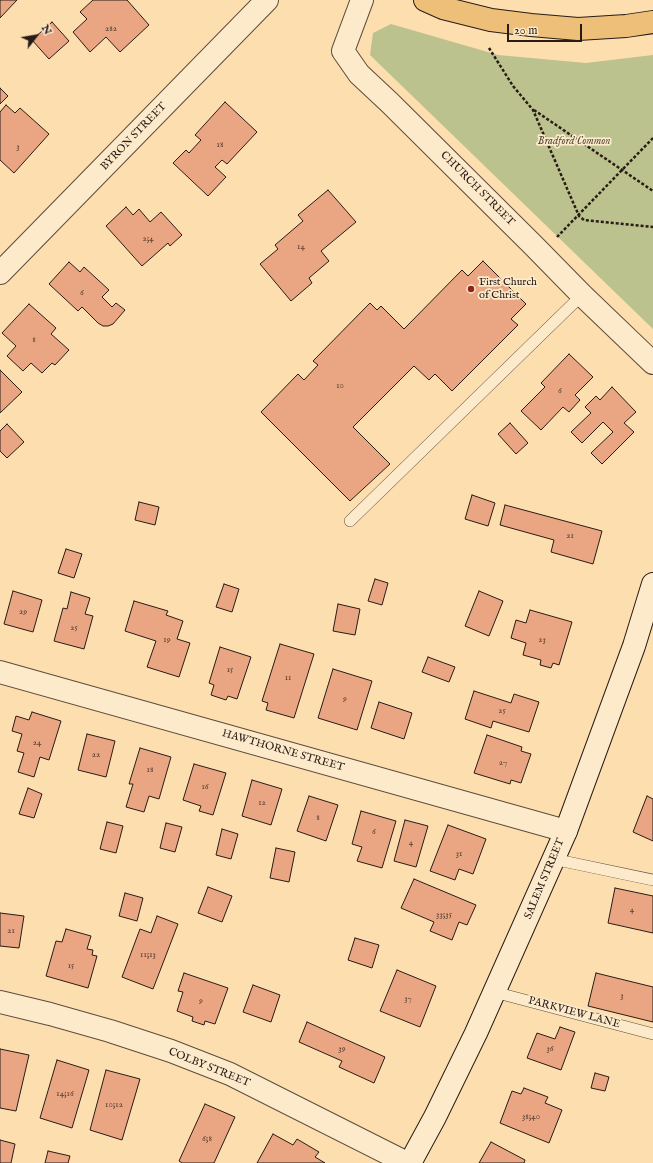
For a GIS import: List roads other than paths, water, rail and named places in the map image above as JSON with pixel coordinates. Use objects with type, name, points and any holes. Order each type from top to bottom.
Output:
[{"type":"main road","points":[[425,0],[443,8],[484,18],[531,25],[578,29],[626,26],[653,22]]},
{"type":"street","name":"BYRON STREET","points":[[0,273],[267,0]]},
{"type":"street","name":"CHURCH STREET","points":[[362,0],[343,51],[358,74],[390,103],[582,295],[653,363]]},
{"type":"street","name":"SALEM STREET","points":[[409,1163],[435,1117],[525,925],[566,831],[634,646],[653,584]]},
{"type":"street","name":"HAWTHORNE STREET","points":[[0,672],[566,831]]},
{"type":"street","name":"COLBY STREET","points":[[0,1002],[110,1031],[171,1051],[230,1074],[409,1163]]},
{"type":"lane","points":[[350,521],[582,295]]},
{"type":"lane","points":[[553,859],[653,880]]},
{"type":"lane","name":"PARKVIEW LANE","points":[[494,992],[653,1034]]},
{"type":"place","name":"First Church of Christ","points":[[471,289]]},
{"type":"park label","name":"Bradford Common","points":[[574,142]]}]
